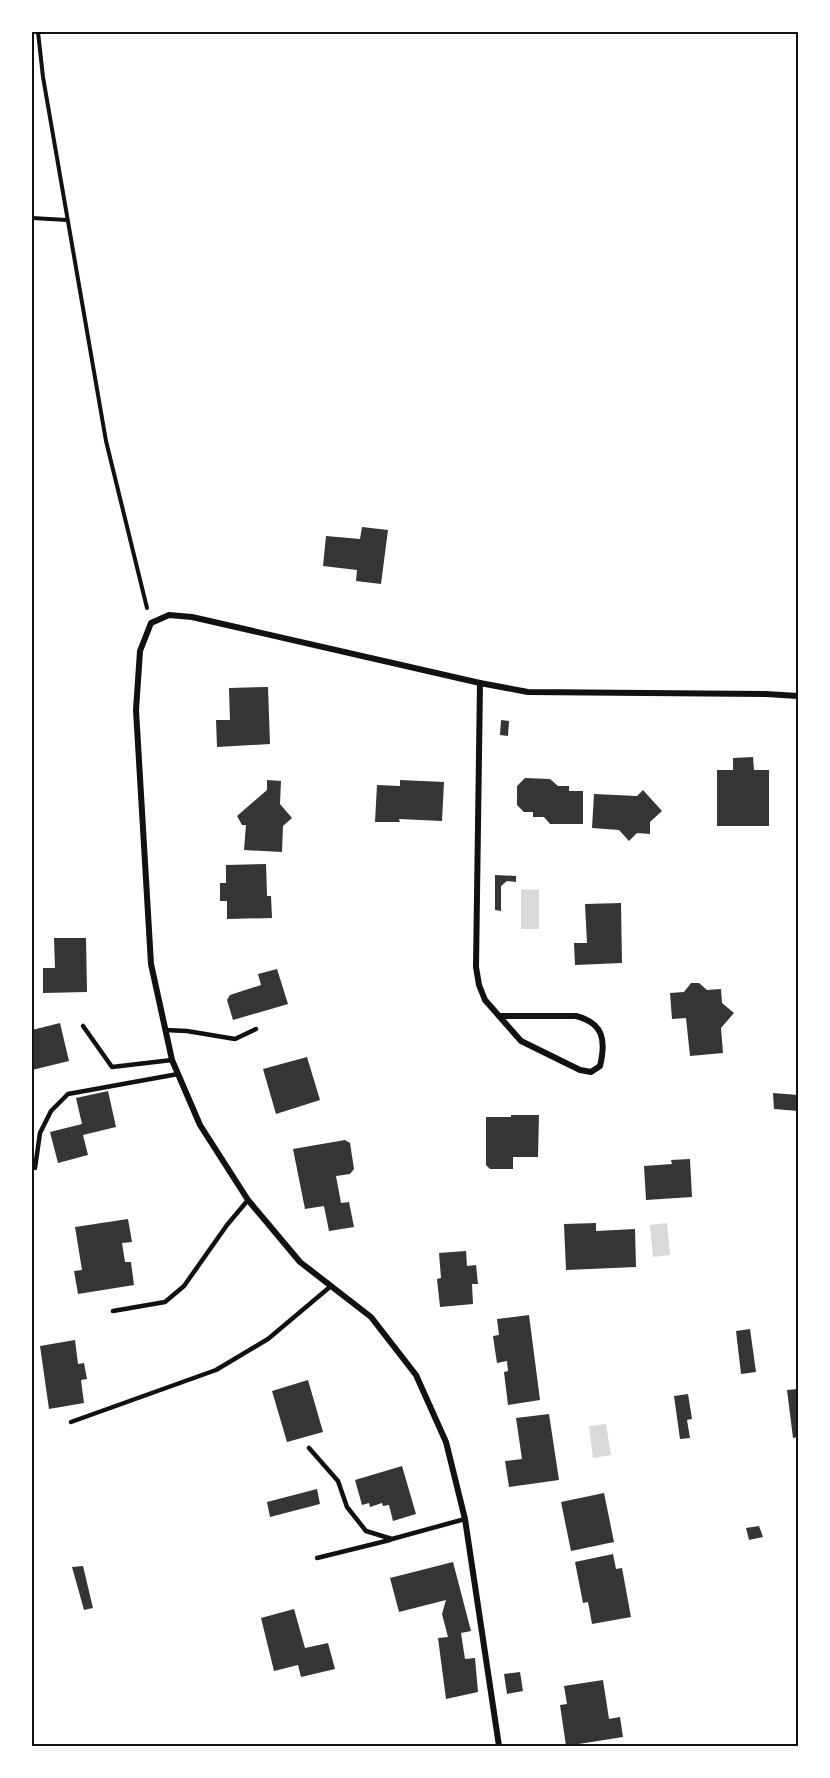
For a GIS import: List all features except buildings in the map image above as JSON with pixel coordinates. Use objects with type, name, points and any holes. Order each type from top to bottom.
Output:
[{"type":"street","points":[[499,1746],[465,1519],[446,1442],[416,1375],[371,1317],[300,1262],[248,1200],[200,1125],[172,1060],[151,964],[136,710],[140,651],[151,624],[169,615],[192,617],[528,692],[798,696]]},
{"type":"street","points":[[480,683],[476,967],[478,985],[485,1000],[521,1041],[580,1070],[591,1072],[600,1066],[604,1050],[600,1033],[594,1024],[586,1019],[576,1016],[500,1016]]},
{"type":"lane","points":[[83,1026],[112,1067],[172,1060]]},
{"type":"lane","points":[[165,1030],[187,1031],[235,1039],[256,1029]]},
{"type":"lane","points":[[35,1168],[39,1133],[51,1111],[69,1094],[178,1074]]},
{"type":"lane","points":[[113,1311],[165,1302],[184,1286],[227,1225],[248,1200]]},
{"type":"lane","points":[[71,1422],[216,1370],[268,1339],[331,1286]]},
{"type":"lane","points":[[309,1448],[338,1481],[347,1507],[366,1531],[392,1539]]},
{"type":"lane","points":[[317,1558],[465,1519]]},
{"type":"path","points":[[38,32],[43,77],[106,441],[151,624]]},
{"type":"path","points":[[32,218],[67,220]]},
{"type":"shaded area","points":[[521,889],[539,890],[539,929],[521,929]]},
{"type":"shaded area","points":[[667,1223],[670,1255],[653,1257],[650,1225]]},
{"type":"shaded area","points":[[606,1424],[611,1455],[593,1458],[589,1426]]}]
